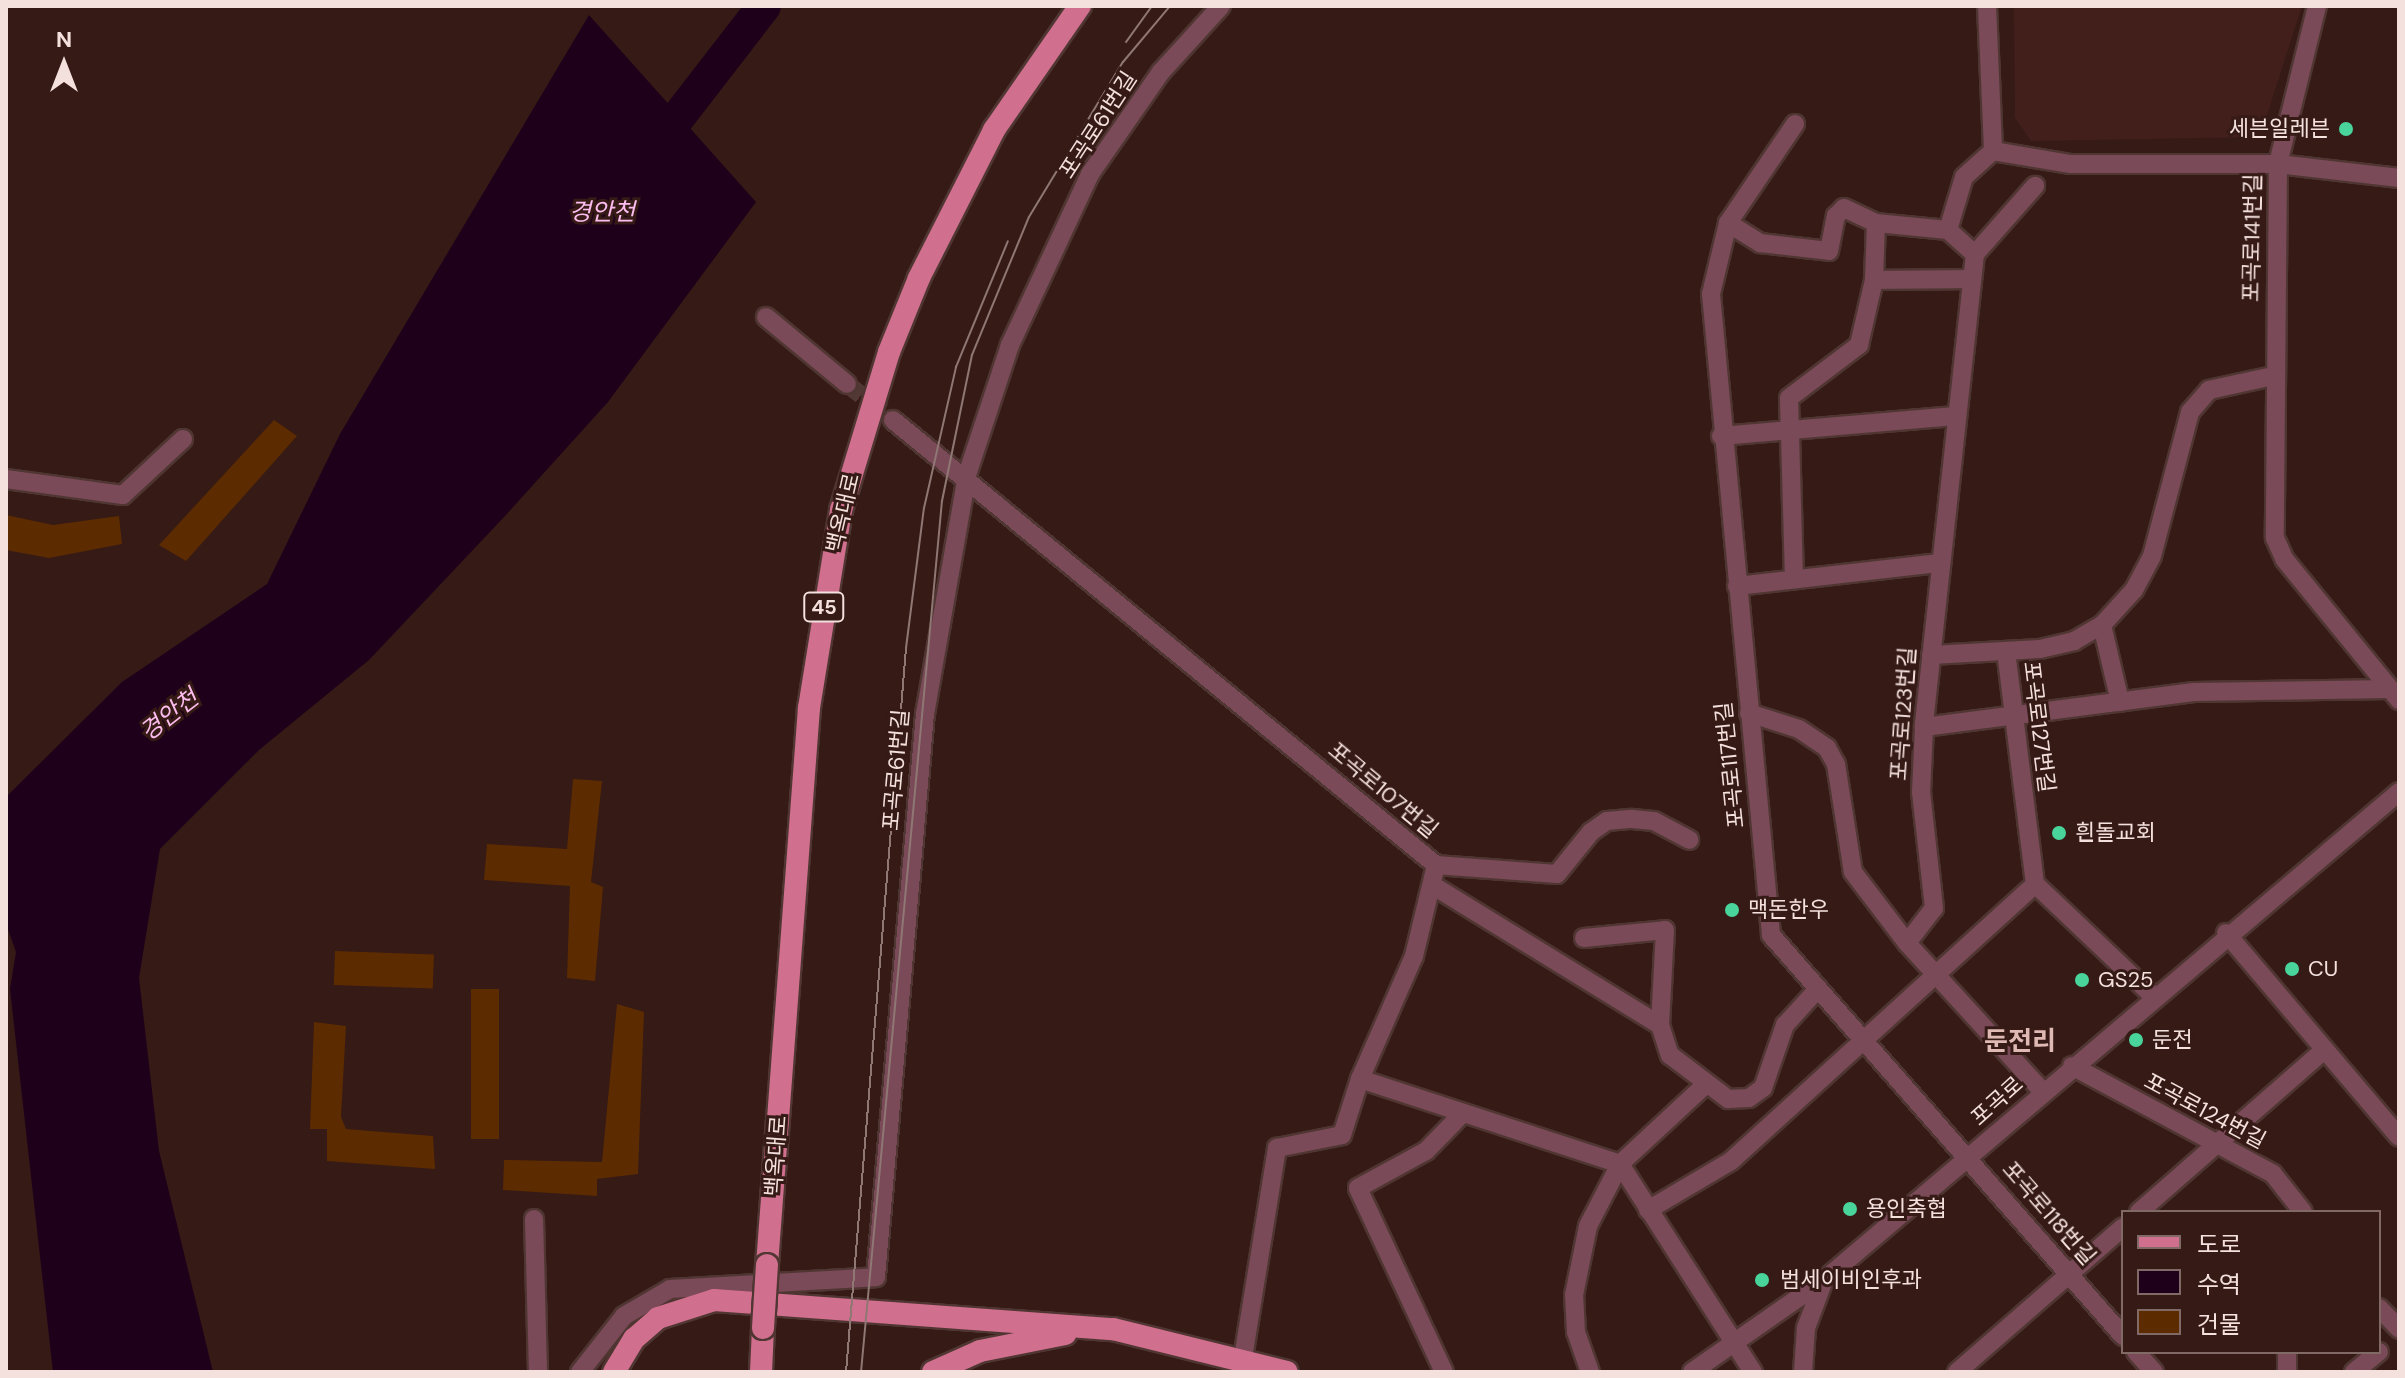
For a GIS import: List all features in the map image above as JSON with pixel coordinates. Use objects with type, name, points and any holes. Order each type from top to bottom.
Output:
[{"type":"main road","name":"백옥대로","points":[[761,1372],[809,708],[841,510],[889,352],[919,278],[994,130],[1080,6]]},
{"type":"main road","points":[[614,1372],[634,1339],[658,1318],[714,1300],[1113,1329],[1243,1358],[1287,1372]]},
{"type":"main road","points":[[933,1372],[980,1351],[1034,1337],[1113,1329]]},
{"type":"street","name":"포곡로61번길","points":[[580,1372],[624,1316],[670,1289],[876,1277],[925,714],[967,475],[1010,345],[1090,174],[1161,72],[1221,6]]},
{"type":"street","points":[[1948,230],[1964,177],[1993,151],[1987,6]]},
{"type":"street","points":[[2317,6],[2278,164],[2399,178]]},
{"type":"street","points":[[1795,124],[1728,223],[1760,243],[1813,253],[1829,251],[1836,216],[1844,208],[1876,223],[1948,230],[1975,254],[2035,186]]},
{"type":"street","name":"포곡로141번길","points":[[1993,151],[2110,166],[2278,164],[2273,376],[2275,538],[2285,560],[2394,695]]},
{"type":"street","name":"포곡로117번길","points":[[1728,223],[1711,294],[1721,436],[1771,935],[1969,1157]]},
{"type":"street","points":[[1794,578],[1787,430],[1789,398],[1859,345],[1874,280],[1876,223]]},
{"type":"street","name":"포곡로123번길","points":[[1907,943],[1934,908],[1921,792],[1924,727],[1952,416],[1975,254]]},
{"type":"street","points":[[1874,280],[1971,279]]},
{"type":"street","points":[[766,317],[847,384]]},
{"type":"street","points":[[1931,655],[2006,651],[2074,641],[2102,625],[2134,590],[2152,556],[2190,412],[2209,390],[2273,376]]},
{"type":"street","points":[[1721,436],[1952,416]]},
{"type":"street","name":"포곡로107번길","points":[[893,420],[967,475],[1436,865],[1407,978],[1360,1079],[1342,1135],[1277,1148],[1243,1358]]},
{"type":"street","points":[[6,479],[123,495],[183,439]]},
{"type":"street","points":[[1737,586],[1940,563]]},
{"type":"street","points":[[2102,625],[2120,702]]},
{"type":"street","name":"포곡로127번길","points":[[2006,651],[2035,884]]},
{"type":"street","points":[[1924,727],[2014,720],[2194,692],[2394,695]]},
{"type":"street","points":[[1749,713],[1799,729],[1827,748],[1836,764],[1853,872],[1907,943],[2043,1092]]},
{"type":"street","name":"포곡로","points":[[1692,1372],[1824,1280],[2226,933],[2399,792]]},
{"type":"street","points":[[1436,865],[1557,874],[1591,832],[1607,821],[1654,821],[1689,840]]},
{"type":"street","points":[[1648,1210],[1731,1161],[1861,1039],[2035,884],[2154,997]]},
{"type":"street","points":[[1432,885],[1556,967],[1660,1025]]},
{"type":"street","points":[[1584,938],[1665,930],[1660,1025],[1670,1055],[1728,1099],[1749,1098],[1763,1088],[1774,1070],[1785,1025],[1817,990]]},
{"type":"street","points":[[2226,933],[2399,1137]]},
{"type":"street","points":[[2141,1210],[2213,1144],[2323,1051]]},
{"type":"street","name":"포곡로124번길","points":[[2072,1066],[2273,1174],[2301,1210]]},
{"type":"street","points":[[1360,1079],[1620,1164],[1732,1347],[1753,1372]]},
{"type":"street","points":[[1590,1372],[1576,1332],[1576,1263],[1620,1164],[1706,1084]]},
{"type":"street","points":[[1444,1372],[1358,1188],[1426,1151],[1463,1113]]},
{"type":"street","name":"포곡로118번길","points":[[1969,1157],[2121,1334]]},
{"type":"street","points":[[534,1219],[538,1372]]},
{"type":"street","points":[[1957,1372],[2121,1229]]},
{"type":"street","points":[[1803,1372],[1806,1328],[1824,1280]]},
{"type":"street","points":[[2381,1310],[2399,1329]]},
{"type":"street","points":[[2381,1350],[2399,1335]]},
{"type":"street","points":[[2138,1354],[2154,1372]]},
{"type":"street","points":[[2354,1372],[2376,1354]]},
{"type":"shaded area","points":[[2014,6],[2302,6],[2260,137],[2031,141],[2015,118]]},
{"type":"water","name":"경안천","points":[[589,15],[756,202],[608,402],[505,516],[369,660],[259,750],[160,849],[139,978],[159,1151],[213,1372],[53,1372],[10,989],[16,952],[6,924],[6,797],[122,682],[267,584],[340,434]]},
{"type":"building","points":[[274,420],[297,436],[186,561],[159,545]]},
{"type":"building","points":[[6,515],[53,525],[119,516],[122,544],[49,558],[6,550]]},
{"type":"building","points":[[573,779],[602,781],[591,882],[603,887],[595,981],[567,978],[570,886],[484,880],[487,844],[567,849]]},
{"type":"building","points":[[335,951],[434,954],[433,988],[334,985]]},
{"type":"building","points":[[471,989],[499,989],[499,1139],[471,1139]]},
{"type":"building","points":[[617,1004],[644,1012],[638,1174],[597,1179],[597,1196],[503,1190],[504,1160],[602,1162]]},
{"type":"building","points":[[314,1022],[346,1026],[341,1117],[346,1129],[433,1136],[435,1169],[327,1161],[327,1129],[310,1129]]},
{"type":"waterway","name":"경안천","points":[[652,151],[764,6]]},
{"type":"tunnel","points":[[847,384],[893,420]]},
{"type":"tram line","points":[[1126,42],[1152,6]]},
{"type":"tram line","points":[[861,1372],[942,501],[972,355],[1029,217],[1123,62],[1170,6]]},
{"type":"tram line","points":[[846,1372],[906,648],[924,508],[956,367],[1008,241]]},
{"type":"place","name":"세븐일레븐","points":[[2346,129]]},
{"type":"place","name":"흰돌교회","points":[[2059,833]]},
{"type":"place","name":"맥돈한우","points":[[1732,910]]},
{"type":"place","name":"CU","points":[[2292,969]]},
{"type":"place","name":"GS25","points":[[2082,980]]},
{"type":"place","name":"둔전","points":[[2136,1040]]},
{"type":"place","name":"용인축협","points":[[1850,1209]]},
{"type":"place","name":"범세이비인후과","points":[[1762,1280]]},
{"type":"district","name":"둔전리","points":[[2020,1042]]}]
